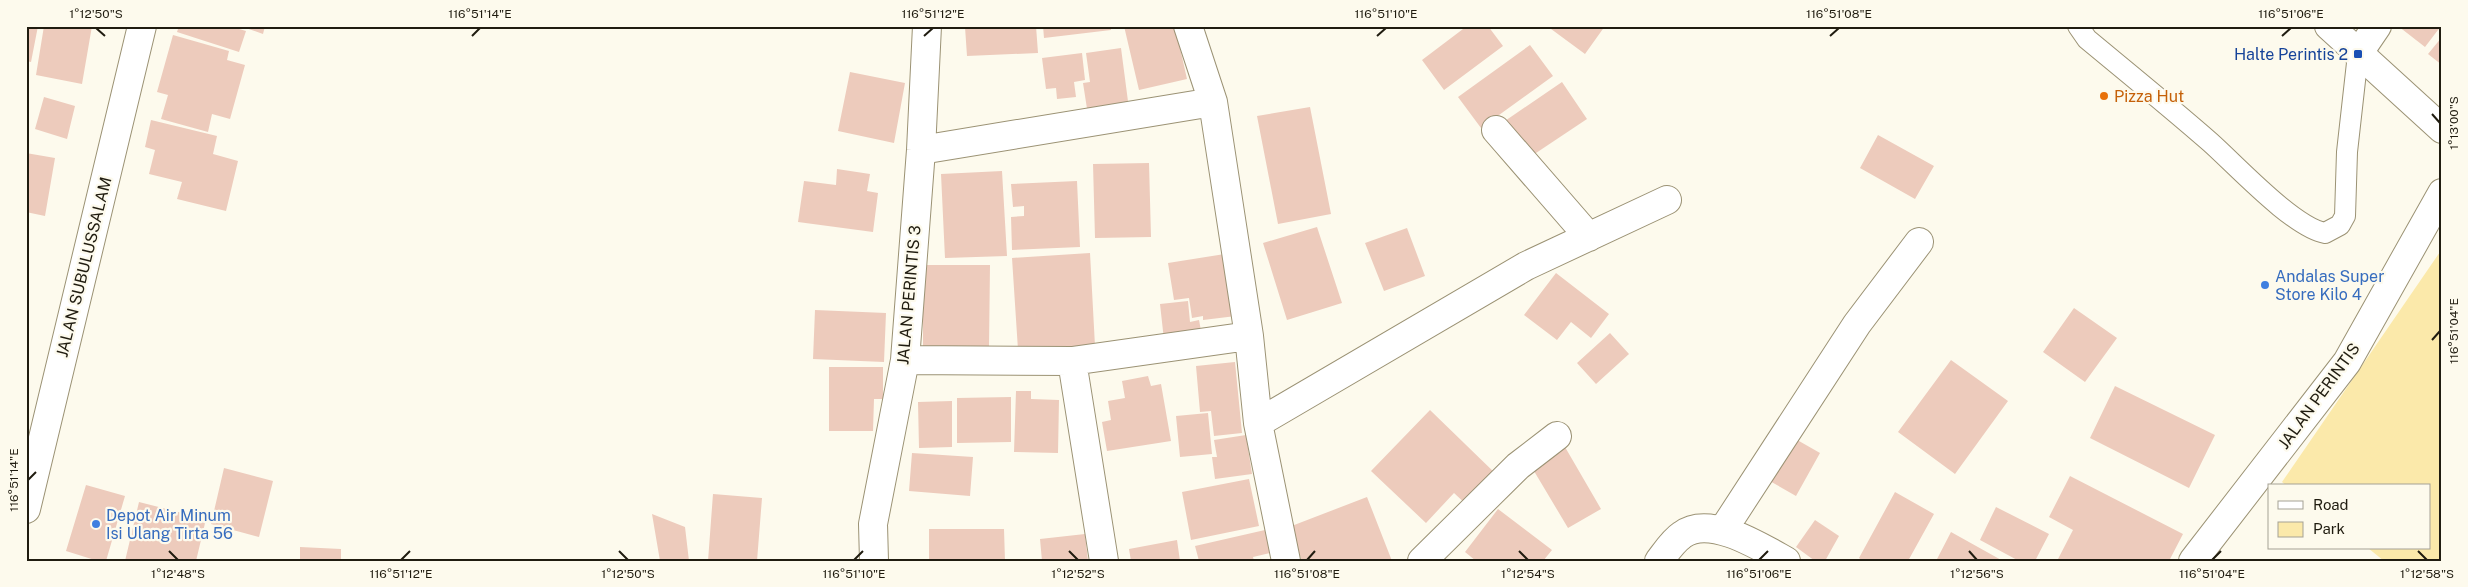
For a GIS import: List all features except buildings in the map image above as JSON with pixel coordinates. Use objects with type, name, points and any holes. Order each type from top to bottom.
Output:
[{"type":"main road","name":"JALAN SUBULUSSALAM","points":[[26,509],[142,26]]},
{"type":"main road","name":"JALAN PERINTIS 3","points":[[874,561],[873,524],[905,360],[921,150],[927,26]]},
{"type":"main road","points":[[1188,26],[1213,102],[1249,336],[1258,422],[1286,561]]},
{"type":"main road","points":[[2329,26],[2442,129]]},
{"type":"main road","points":[[2358,54],[2377,26]]},
{"type":"main road","points":[[921,150],[1213,102]]},
{"type":"main road","points":[[1496,130],[1589,237]]},
{"type":"main road","name":"JALAN PERINTIS","points":[[2193,561],[2347,362],[2442,193]]},
{"type":"main road","points":[[1258,422],[1526,266],[1666,200]]},
{"type":"main road","points":[[1723,530],[1852,332],[1919,242]]},
{"type":"main road","points":[[905,360],[1072,361],[1249,336]]},
{"type":"main road","points":[[1072,361],[1104,561]]},
{"type":"main road","points":[[1422,561],[1518,466],[1557,436]]},
{"type":"main road","points":[[1658,561],[1683,534],[1701,528],[1723,530],[1786,561]]},
{"type":"lane","points":[[2078,26],[2087,39],[2202,135],[2282,207],[2316,232],[2325,234],[2340,225],[2345,216],[2347,152],[2358,54]]},
{"type":"green space","points":[[2442,249],[2442,561],[2384,561],[2370,550],[2430,550],[2430,484],[2284,484],[2282,482]]},
{"type":"place","name":"Halte Perintis 2","points":[[2358,54]]},
{"type":"place","name":"Pizza Hut","points":[[2104,96]]},
{"type":"place","name":"Andalas Super Store Kilo 4","points":[[2265,285]]},
{"type":"place","name":"Depot Air Minum Isi Ulang Tirta 56","points":[[96,524]]}]
